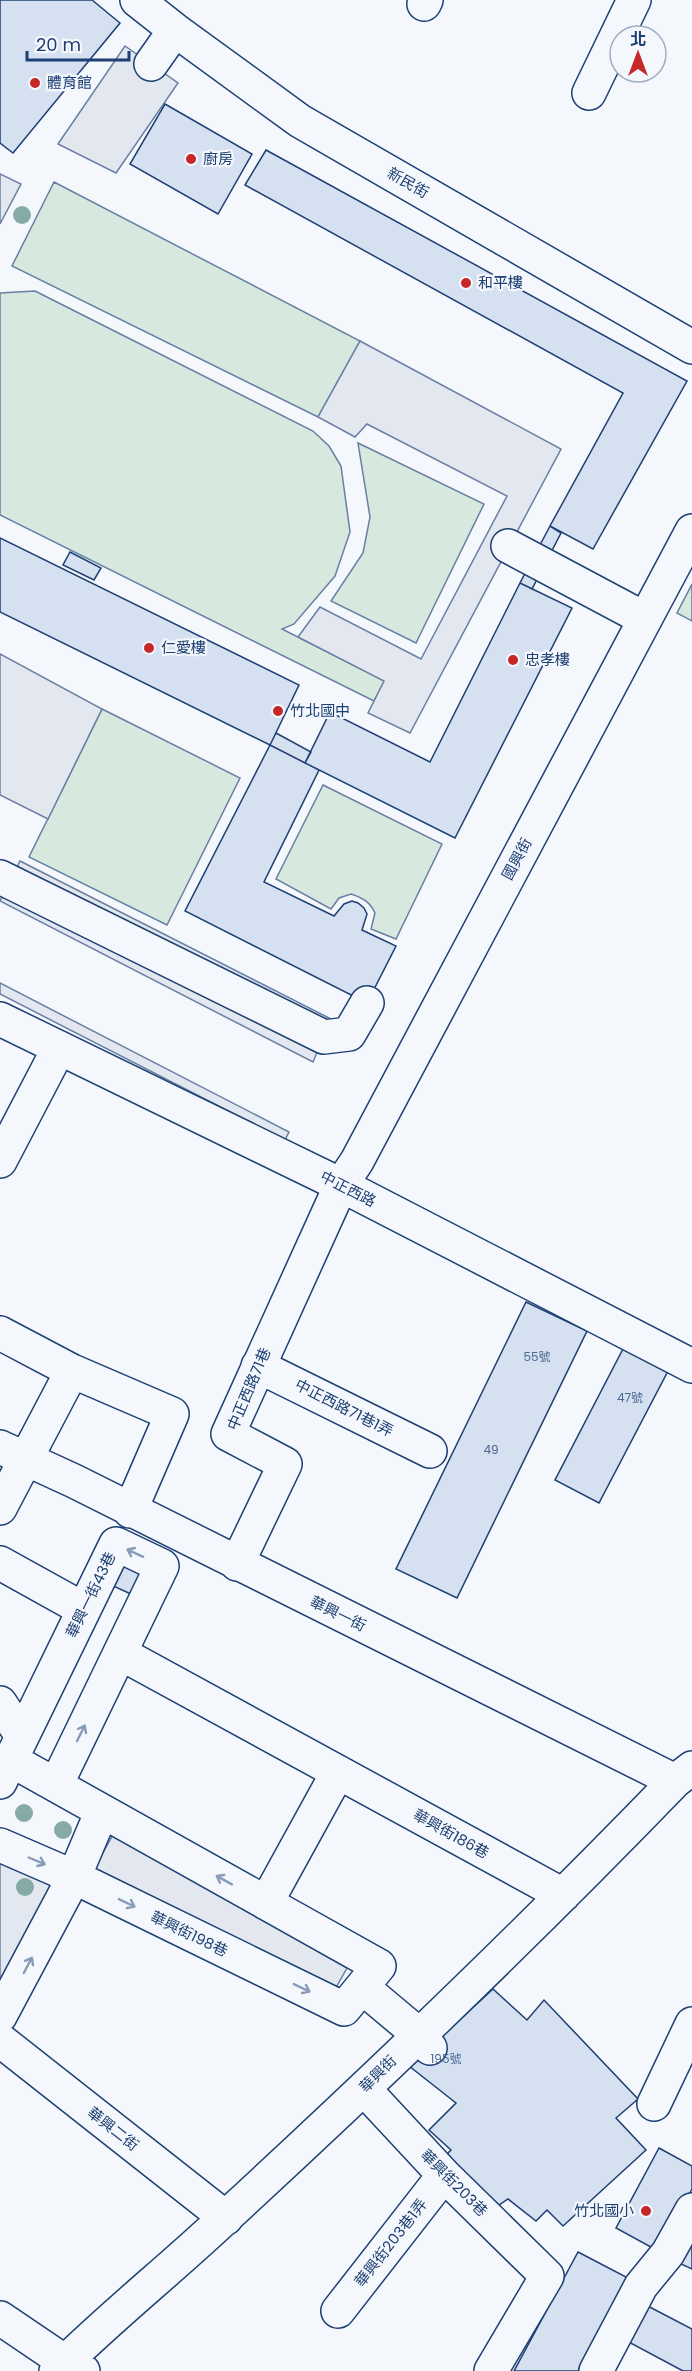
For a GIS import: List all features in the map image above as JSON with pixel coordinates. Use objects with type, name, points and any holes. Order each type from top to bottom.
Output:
[{"type":"street","name":"新民街","points":[[137,0],[300,121],[692,347]]},
{"type":"street","points":[[589,93],[634,0]]},
{"type":"street","points":[[151,64],[175,30]]},
{"type":"street","name":"國興街","points":[[341,1185],[368,1140],[692,531]]},
{"type":"street","points":[[508,546],[645,619]]},
{"type":"street","points":[[0,877],[324,1037],[348,1034],[367,1003]]},
{"type":"street","name":"中正西路","points":[[0,1019],[341,1185],[692,1366]]},
{"type":"street","points":[[0,1161],[59,1048]]},
{"type":"street","name":"中正西路71巷","points":[[237,1564],[285,1464],[228,1434],[341,1185]]},
{"type":"street","points":[[0,1333],[72,1371],[172,1414],[129,1511]]},
{"type":"street","name":"中正西路71巷1弄","points":[[258,1366],[430,1451]]},
{"type":"street","points":[[0,1508],[13,1453],[72,1371]]},
{"type":"street","name":"華興一街","points":[[13,1453],[237,1564],[687,1776]]},
{"type":"street","name":"華興一街43巷","points":[[11,1759],[116,1544],[162,1566],[56,1785]]},
{"type":"street","points":[[0,1563],[83,1609]]},
{"type":"street","name":"華興街186巷","points":[[120,1653],[563,1895]]},
{"type":"street","points":[[0,1703],[11,1759]]},
{"type":"street","name":"華興街198巷","points":[[11,1759],[379,1966],[344,2009],[74,1877]]},
{"type":"street","points":[[266,1903],[338,1772]]},
{"type":"street","name":"華興街","points":[[68,2368],[364,2089],[424,2041],[460,2008],[563,1895],[687,1776]]},
{"type":"street","points":[[0,2016],[74,1877],[102,1811]]},
{"type":"street","points":[[0,1845],[74,1877]]},
{"type":"street","points":[[362,1987],[424,2041]]},
{"type":"street","points":[[654,2104],[692,2024]]},
{"type":"street","name":"華興二街","points":[[0,2040],[226,2218]]},
{"type":"street","name":"華興街203巷","points":[[364,2089],[444,2175],[547,2276],[491,2371]]},
{"type":"street","name":"華興街203巷1弄","points":[[338,2311],[444,2175]]},
{"type":"street","points":[[596,2371],[641,2286],[668,2253],[692,2210]]},
{"type":"street","points":[[0,2318],[68,2368]]},
{"type":"shaded area","points":[[125,46],[178,83],[116,173],[58,144]]},
{"type":"shaded area","points":[[0,174],[21,184],[0,224]]},
{"type":"shaded area","points":[[54,182],[360,341],[318,417],[12,266]]},
{"type":"shaded area","points":[[35,291],[313,431],[329,446],[341,466],[350,532],[335,576],[294,624],[282,629],[385,681],[374,701],[0,515],[0,293]]},
{"type":"shaded area","points":[[360,341],[561,449],[410,733],[368,713],[384,681],[298,637],[320,607],[421,659],[507,496],[367,424],[355,437],[318,417]]},
{"type":"shaded area","points":[[358,443],[484,504],[416,643],[331,601],[363,553],[370,517]]},
{"type":"shaded area","points":[[692,584],[692,621],[677,613]]},
{"type":"shaded area","points":[[0,654],[102,709],[48,819],[0,795]]},
{"type":"shaded area","points":[[102,709],[240,778],[167,925],[29,857]]},
{"type":"shaded area","points":[[323,785],[442,844],[396,939],[371,929],[375,913],[368,903],[359,897],[351,894],[339,898],[331,909],[276,879]]},
{"type":"shaded area","points":[[20,861],[331,1019],[313,1062],[0,901]]},
{"type":"shaded area","points":[[0,983],[289,1132],[285,1140],[0,994]]},
{"type":"shaded area","points":[[113,1835],[347,1968],[334,1991],[92,1872]]},
{"type":"shaded area","points":[[0,1854],[60,1884],[0,2004]]},
{"type":"building","name":"體育館","points":[[0,0],[92,0],[120,23],[13,153],[0,143]]},
{"type":"building","name":"廚房","points":[[165,104],[252,154],[218,214],[130,164]]},
{"type":"building","name":"和平樓","points":[[266,150],[687,381],[593,549],[550,526],[623,393],[245,185]]},
{"type":"building","points":[[550,526],[561,533],[532,589],[520,583]]},
{"type":"building","name":"仁愛樓","points":[[0,538],[299,685],[270,745],[0,612]]},
{"type":"building","points":[[70,552],[101,568],[94,580],[63,565]]},
{"type":"building","name":"忠孝樓","points":[[520,583],[572,608],[455,838],[305,763],[330,712],[430,762]]},
{"type":"building","points":[[276,733],[311,752],[305,763],[270,745]]},
{"type":"building","points":[[270,745],[319,770],[264,882],[334,916],[344,904],[352,901],[364,908],[367,914],[362,930],[396,946],[367,1003],[185,911]]},
{"type":"building","points":[[526,1302],[587,1331],[457,1598],[396,1569]]},
{"type":"building","points":[[624,1347],[668,1371],[599,1503],[555,1480]]},
{"type":"building","points":[[122,1563],[144,1573],[133,1595],[111,1585]]},
{"type":"building","points":[[493,1989],[527,2020],[544,2000],[638,2099],[616,2118],[646,2150],[563,2226],[547,2210],[536,2221],[508,2199],[499,2205],[444,2157],[451,2150],[429,2130],[456,2103],[409,2066]]},
{"type":"building","points":[[659,2148],[692,2166],[692,2189],[658,2251],[616,2228]]},
{"type":"building","points":[[692,2243],[692,2269],[681,2264]]},
{"type":"building","points":[[578,2252],[628,2278],[578,2371],[514,2371]]},
{"type":"building","points":[[642,2303],[692,2329],[692,2371],[683,2371],[623,2339]]},
{"type":"place","name":"體育館","points":[[35,83]]},
{"type":"place","name":"廚房","points":[[191,159]]},
{"type":"place","name":"和平樓","points":[[466,283]]},
{"type":"place","name":"仁愛樓","points":[[149,648]]},
{"type":"place","name":"忠孝樓","points":[[513,660]]},
{"type":"place","name":"竹北國中","points":[[278,711]]},
{"type":"place","name":"竹北國小","points":[[646,2211]]}]
